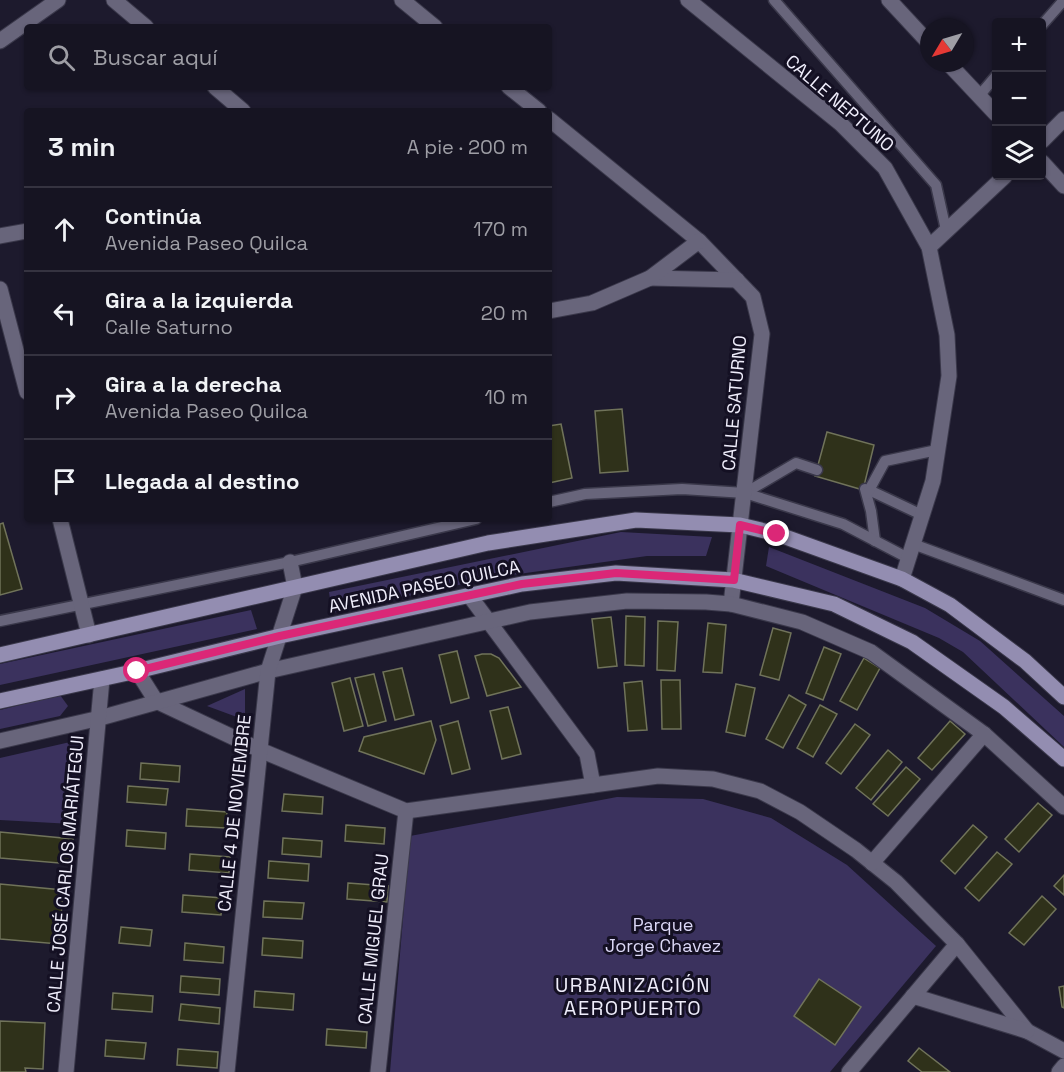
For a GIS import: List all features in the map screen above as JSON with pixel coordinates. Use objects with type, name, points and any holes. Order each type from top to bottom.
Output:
[{"type":"main road","name":"AVENIDA PASEO QUILCA","points":[[0,655],[488,543],[636,520],[740,525],[777,534],[902,579],[950,605],[1025,661],[1064,697]]},
{"type":"main road","name":"AVENIDA PASEO QUILCA","points":[[0,701],[469,595],[522,584],[616,573],[734,580],[834,604],[912,642],[1004,707],[1064,759]]},
{"type":"street","points":[[0,41],[58,0]]},
{"type":"street","points":[[114,0],[142,24]]},
{"type":"street","points":[[402,0],[431,24]]},
{"type":"street","name":"CALLE NEPTUNO","points":[[688,0],[841,124],[885,168],[929,247],[947,334],[949,376],[933,481],[902,579]]},
{"type":"street","points":[[889,0],[920,33]]},
{"type":"street","points":[[956,72],[992,110]]},
{"type":"street","points":[[218,90],[240,108]]},
{"type":"street","points":[[513,90],[534,108]]},
{"type":"street","points":[[1046,136],[1064,119]]},
{"type":"street","name":"CALLE SATURNO","points":[[552,121],[699,241],[753,297],[762,334],[731,604]]},
{"type":"street","points":[[1046,167],[1064,186]]},
{"type":"street","points":[[929,247],[1001,180]]},
{"type":"street","points":[[0,236],[24,232]]},
{"type":"street","points":[[552,310],[592,303],[651,278],[699,241]]},
{"type":"street","points":[[651,278],[737,280]]},
{"type":"street","points":[[0,289],[24,381]]},
{"type":"street","points":[[61,522],[89,635]]},
{"type":"street","name":"CALLE 4 DE NOVIEMBRE","points":[[227,1072],[268,671],[295,587],[290,562]]},
{"type":"street","points":[[469,595],[587,754],[593,785]]},
{"type":"street","points":[[0,741],[100,718],[268,671],[530,612],[627,601],[731,604],[802,622],[871,652],[984,734],[1064,807]]},
{"type":"street","points":[[137,671],[156,701],[260,750],[406,811],[658,776],[713,778],[760,791],[800,812],[896,882],[957,944],[1027,1030]]},
{"type":"street","name":"CALLE JOSÉ CARLOS MARIÁTEGUI","points":[[66,1072],[102,679]]},
{"type":"street","points":[[872,863],[984,734]]},
{"type":"street","name":"CALLE MIGUEL GRAU","points":[[378,1072],[406,811]]},
{"type":"street","points":[[849,1072],[957,944]]},
{"type":"street","points":[[913,996],[1027,1030],[1064,1052]]},
{"type":"street","points":[[1059,1072],[1064,1066]]},
{"type":"lane","points":[[774,0],[936,185],[946,230]]},
{"type":"lane","points":[[1046,20],[1064,0]]},
{"type":"lane","points":[[979,96],[992,81]]},
{"type":"lane","points":[[874,541],[867,490],[885,461],[937,450]]},
{"type":"lane","points":[[745,493],[796,463],[817,470]]},
{"type":"lane","points":[[552,501],[585,494],[682,489],[745,493],[843,524],[874,541],[1064,600]]},
{"type":"lane","points":[[867,490],[922,514]]},
{"type":"lane","points":[[0,621],[290,562],[463,522]]},
{"type":"green space","points":[[621,532],[712,537],[706,556],[647,556],[490,578],[332,613],[329,592]]},
{"type":"green space","points":[[769,547],[925,608],[980,641],[1064,716],[1064,747],[963,652],[939,638],[766,566]]},
{"type":"green space","points":[[251,610],[257,629],[0,685],[0,664]]},
{"type":"green space","points":[[245,689],[245,720],[207,706]]},
{"type":"green space","points":[[60,695],[68,706],[60,716],[0,729],[0,710]]},
{"type":"green space","points":[[79,740],[72,824],[0,820],[0,758]]},
{"type":"green space","name":"Parque Jorge Chavez","points":[[617,797],[703,799],[771,818],[847,865],[936,946],[830,1072],[390,1072],[410,836]]},
{"type":"building","points":[[622,409],[628,471],[600,473],[595,411]]},
{"type":"building","points":[[561,424],[572,478],[552,482],[552,426]]},
{"type":"building","points":[[827,432],[874,445],[863,490],[815,476]]},
{"type":"building","points":[[3,523],[22,589],[0,595],[0,524]]},
{"type":"building","points":[[626,616],[645,617],[644,666],[625,665]]},
{"type":"building","points":[[611,617],[617,666],[598,668],[592,619]]},
{"type":"building","points":[[658,621],[678,622],[675,671],[657,670]]},
{"type":"building","points":[[708,623],[726,625],[722,673],[703,672]]},
{"type":"building","points":[[773,628],[791,633],[779,680],[760,675]]},
{"type":"building","points":[[824,647],[841,654],[823,700],[806,693]]},
{"type":"building","points":[[457,651],[469,698],[451,703],[439,655]]},
{"type":"building","points":[[491,654],[499,658],[521,687],[487,696],[475,656]]},
{"type":"building","points":[[864,658],[880,668],[857,710],[840,701]]},
{"type":"building","points":[[402,668],[414,715],[395,720],[383,672]]},
{"type":"building","points":[[374,674],[386,721],[368,726],[355,678]]},
{"type":"building","points":[[350,678],[363,726],[344,731],[332,683]]},
{"type":"building","points":[[661,680],[680,680],[681,729],[662,729]]},
{"type":"building","points":[[642,681],[647,730],[628,731],[624,683]]},
{"type":"building","points":[[736,684],[755,688],[745,736],[726,732]]},
{"type":"building","points":[[789,695],[806,705],[783,748],[766,739]]},
{"type":"building","points":[[820,705],[837,714],[813,757],[797,748]]},
{"type":"building","points":[[508,707],[521,754],[502,759],[490,711]]},
{"type":"building","points":[[431,721],[436,740],[424,774],[359,751],[364,737]]},
{"type":"building","points":[[458,721],[470,769],[452,774],[440,726]]},
{"type":"building","points":[[950,721],[965,734],[932,770],[918,758]]},
{"type":"building","points":[[855,724],[870,735],[841,774],[826,763]]},
{"type":"building","points":[[888,750],[902,762],[871,800],[856,788]]},
{"type":"building","points":[[141,763],[180,766],[179,782],[140,779]]},
{"type":"building","points":[[906,767],[920,779],[888,816],[873,804]]},
{"type":"building","points":[[128,786],[168,789],[166,805],[127,802]]},
{"type":"building","points":[[284,794],[323,797],[322,814],[282,811]]},
{"type":"building","points":[[1038,803],[1052,815],[1019,852],[1005,839]]},
{"type":"building","points":[[187,809],[227,812],[226,828],[186,826]]},
{"type":"building","points":[[346,825],[385,828],[384,844],[345,841]]},
{"type":"building","points":[[973,825],[987,837],[955,874],[941,861]]},
{"type":"building","points":[[127,830],[166,833],[165,849],[126,846]]},
{"type":"building","points":[[0,832],[73,839],[71,864],[0,858]]},
{"type":"building","points":[[283,838],[322,841],[321,857],[282,854]]},
{"type":"building","points":[[997,852],[1012,864],[979,901],[965,888]]},
{"type":"building","points":[[190,854],[230,857],[229,873],[189,870]]},
{"type":"building","points":[[269,861],[309,864],[308,881],[268,878]]},
{"type":"building","points":[[1064,875],[1064,895],[1054,886]]},
{"type":"building","points":[[348,883],[388,886],[387,902],[347,899]]},
{"type":"building","points":[[0,884],[63,890],[59,944],[0,939]]},
{"type":"building","points":[[183,895],[223,898],[221,915],[182,912]]},
{"type":"building","points":[[1042,896],[1056,909],[1024,945],[1009,933]]},
{"type":"building","points":[[264,901],[304,903],[302,919],[263,917]]},
{"type":"building","points":[[121,927],[152,930],[150,946],[119,943]]},
{"type":"building","points":[[263,938],[303,941],[302,958],[262,955]]},
{"type":"building","points":[[185,943],[224,947],[223,963],[184,960]]},
{"type":"building","points":[[181,976],[220,979],[219,995],[180,992]]},
{"type":"building","points":[[819,979],[861,1007],[835,1045],[794,1016]]},
{"type":"building","points":[[1064,986],[1064,1008],[1059,987]]},
{"type":"building","points":[[255,991],[294,994],[293,1010],[254,1007]]},
{"type":"building","points":[[113,993],[153,996],[152,1012],[112,1009]]},
{"type":"building","points":[[181,1004],[220,1008],[219,1024],[179,1020]]},
{"type":"building","points":[[0,1021],[45,1023],[43,1069],[25,1068],[26,1072],[0,1072]]},
{"type":"building","points":[[327,1029],[367,1032],[366,1048],[326,1045]]},
{"type":"building","points":[[106,1040],[146,1043],[144,1059],[105,1056]]},
{"type":"building","points":[[919,1048],[950,1072],[922,1072],[908,1061]]},
{"type":"building","points":[[178,1049],[218,1052],[217,1068],[177,1065]]},
{"type":"district","name":"URBANIZACIÓN AEROPUERTO","points":[[633,996]]},
{"type":"route","points":[[137,671],[280,636],[522,584],[616,573],[734,580],[740,525],[777,534]]}]
